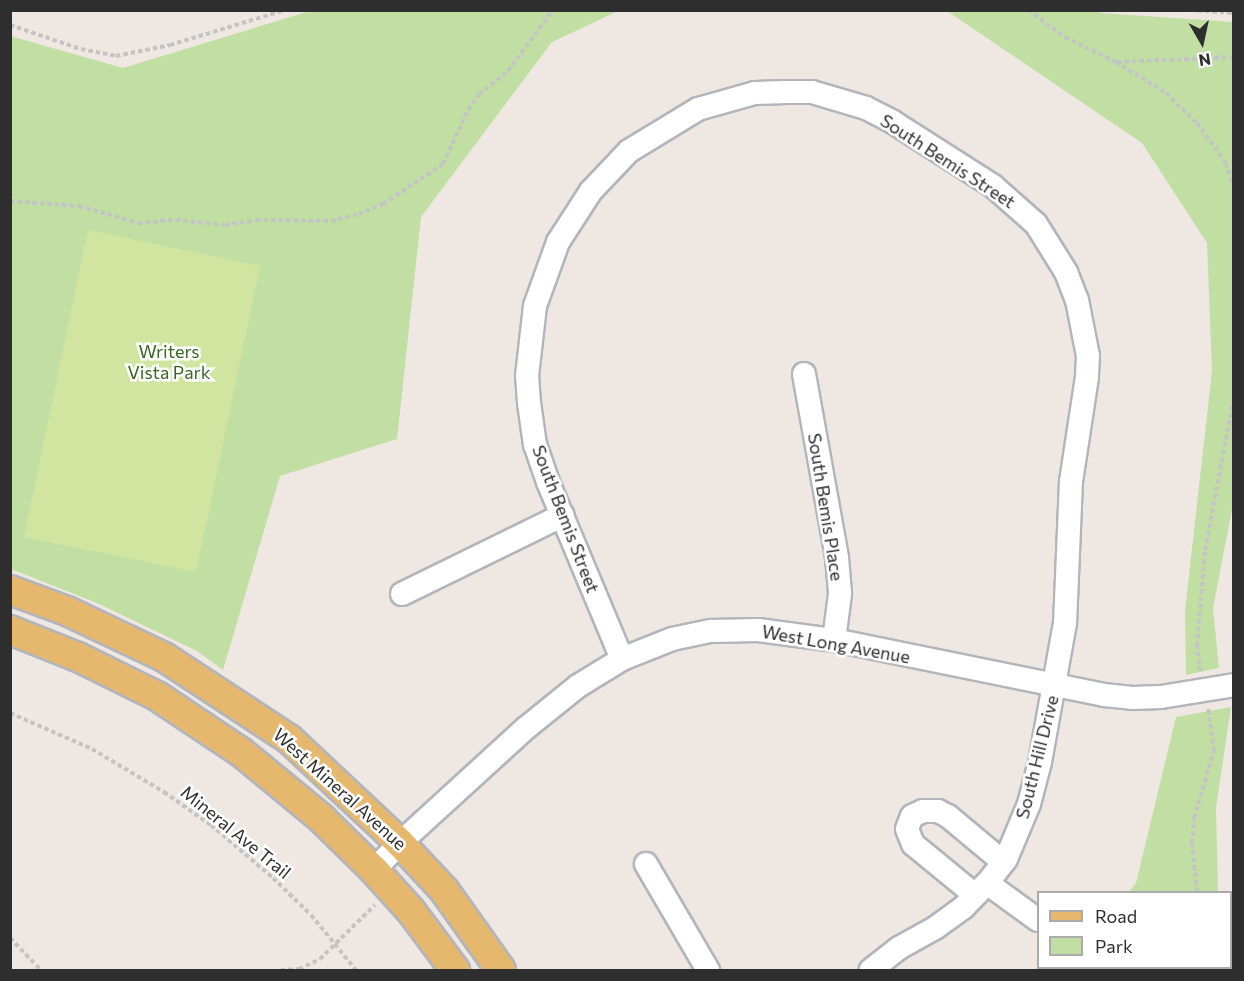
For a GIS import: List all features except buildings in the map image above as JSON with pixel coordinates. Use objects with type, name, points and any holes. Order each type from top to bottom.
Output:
[{"type":"main road","name":"West Mineral Avenue","points":[[10,591],[114,632],[201,679],[289,739],[400,843],[444,890],[501,970]]},
{"type":"main road","name":"West Mineral Avenue","points":[[10,630],[112,673],[199,723],[275,779],[321,818],[374,870],[411,911],[455,970]]},
{"type":"street","name":"South Bemis Street","points":[[622,659],[536,445],[527,376],[535,306],[543,279],[558,242],[576,211],[591,191],[629,152],[698,109],[755,93],[812,92],[840,99],[893,122],[993,186],[1022,210],[1049,242],[1077,300],[1087,348],[1087,377],[1071,481],[1065,623],[1055,685]]},
{"type":"street","name":"South Bemis Place","points":[[804,374],[837,558],[840,594],[834,640]]},
{"type":"street","points":[[402,594],[563,515]]},
{"type":"street","name":"West Long Avenue","points":[[374,870],[400,843],[543,714],[578,686],[622,659],[672,639],[711,631],[758,630],[834,640],[1104,695],[1132,698],[1233,685]]},
{"type":"street","name":"South Hill Drive","points":[[871,970],[899,948],[935,928],[981,889],[1004,862],[1029,804],[1055,685]]},
{"type":"street","points":[[1004,862],[948,816],[938,811],[923,811],[912,816],[908,829],[913,844],[981,889],[1037,919]]},
{"type":"street","points":[[646,864],[708,970]]},
{"type":"path","points":[[10,25],[81,49],[116,56],[170,45],[285,10]]},
{"type":"path","points":[[10,201],[79,206],[138,223],[176,220],[225,225],[256,220],[332,221],[359,214],[383,204],[442,164],[468,110],[479,94],[508,71],[553,10]]},
{"type":"path","points":[[1028,10],[1065,37],[1116,62],[1166,93],[1197,123],[1226,163],[1233,190]]},
{"type":"path","points":[[1190,10],[1233,13]]},
{"type":"path","points":[[1116,62],[1233,57]]},
{"type":"path","points":[[1197,891],[1192,843],[1194,818],[1214,751],[1212,724],[1203,690],[1197,646],[1205,550],[1233,396]]},
{"type":"path","name":"Mineral Ave Trail","points":[[10,712],[92,749],[186,807],[273,878],[336,945],[356,970]]},
{"type":"path","points":[[10,938],[41,970]]},
{"type":"path","points":[[281,970],[310,965],[336,945]]},
{"type":"green space","name":"Writers Vista Park","points":[[310,11],[618,11],[552,42],[421,217],[397,439],[280,476],[223,670],[197,651],[97,603],[11,569],[10,36],[123,68]]},
{"type":"green space","points":[[947,11],[1099,11],[1101,13],[1233,22],[1233,504],[1213,608],[1219,668],[1186,675],[1185,611],[1212,371],[1207,243],[1142,143]]},
{"type":"green space","points":[[88,230],[260,266],[196,572],[24,537]]},
{"type":"green space","points":[[1231,707],[1216,808],[1218,891],[1130,891],[1136,883],[1176,717]]}]
